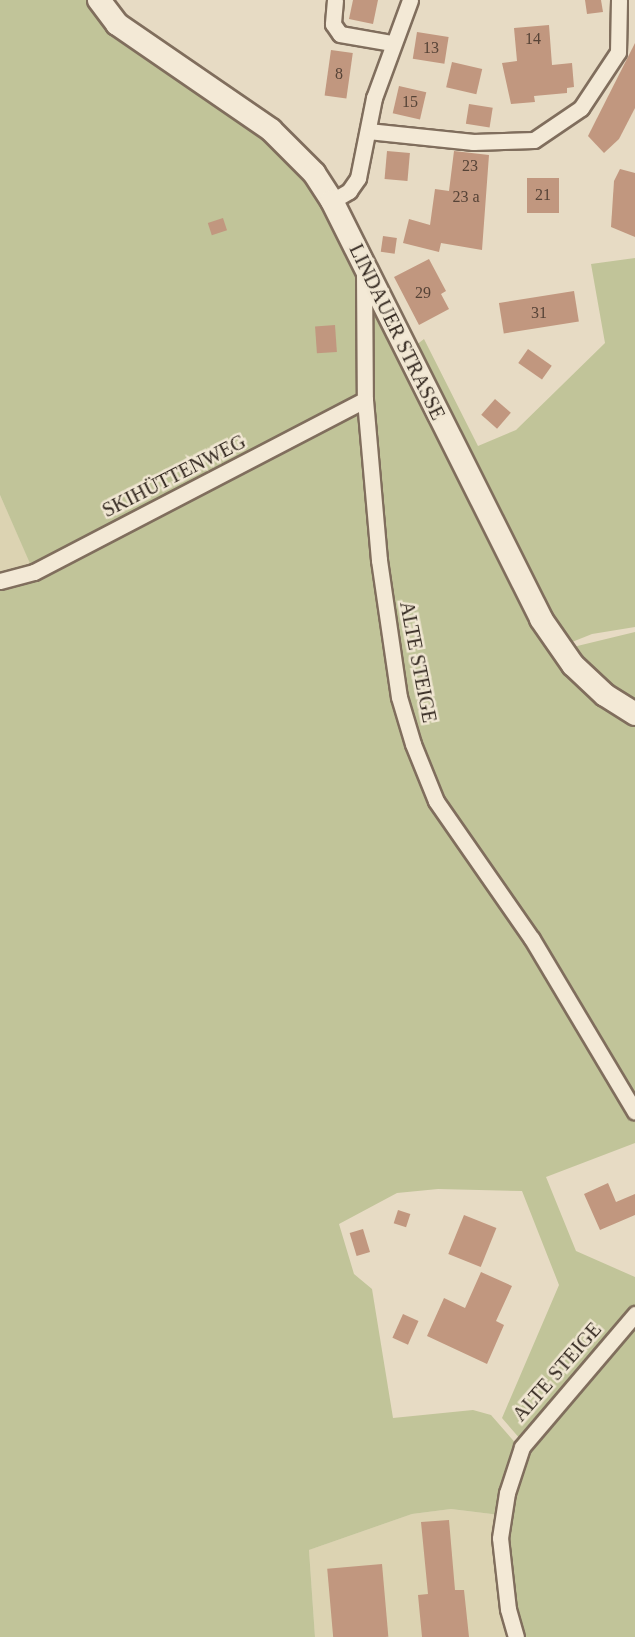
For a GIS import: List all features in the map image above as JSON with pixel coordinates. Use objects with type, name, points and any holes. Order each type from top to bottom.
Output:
[{"type":"main road","name":"LINDAUER STRASSE","points":[[99,0],[117,24],[144,45],[227,97],[271,130],[314,173],[332,201],[541,619],[573,665],[605,695],[635,714]]},
{"type":"street","points":[[335,0],[333,24],[340,34],[392,43]]},
{"type":"street","points":[[332,201],[349,191],[358,178],[368,130],[392,43],[410,0]]},
{"type":"street","points":[[368,130],[473,142],[534,140],[581,108],[618,52],[619,0]]},
{"type":"street","name":"ALTE STEIGE","points":[[364,266],[365,400],[379,560],[399,697],[413,744],[436,801],[532,939],[635,1112]]},
{"type":"street","name":"SKIHÜTTENWEG","points":[[0,581],[34,572],[365,400]]},
{"type":"street","name":"ALTE STEIGE","points":[[516,1637],[508,1609],[500,1538],[507,1493],[522,1447],[635,1314]]},
{"type":"shaded area","points":[[0,495],[33,569],[0,578]]},
{"type":"shaded area","points":[[451,1509],[500,1515],[512,1637],[315,1637],[309,1550],[412,1514]]},
{"type":"green space","points":[[0,0],[91,0],[123,42],[223,103],[266,136],[308,178],[358,272],[361,398],[410,745],[635,1122],[635,1143],[546,1177],[576,1251],[635,1277],[635,1310],[521,1440],[502,1418],[559,1285],[522,1191],[438,1189],[397,1193],[339,1224],[354,1274],[372,1289],[393,1418],[473,1410],[491,1415],[518,1446],[500,1515],[451,1509],[412,1514],[309,1550],[315,1637],[0,1637],[0,578],[32,568],[0,495]]},
{"type":"green space","points":[[635,258],[635,627],[592,634],[567,644],[546,613],[411,349],[424,339],[478,446],[516,430],[605,343],[591,264]]},
{"type":"green space","points":[[367,294],[532,624],[599,703],[635,726],[635,1105],[439,798],[402,696],[383,559],[369,400]]},
{"type":"green space","points":[[635,632],[635,706],[610,690],[569,648]]},
{"type":"green space","points":[[635,1321],[635,1637],[520,1637],[503,1539],[525,1449]]},
{"type":"building","points":[[353,0],[378,0],[373,24],[349,19]]},
{"type":"building","points":[[585,0],[601,0],[603,12],[587,14]]},
{"type":"building","points":[[549,25],[552,65],[572,63],[574,87],[567,88],[567,93],[534,96],[535,102],[511,104],[502,63],[517,61],[514,28]]},
{"type":"building","points":[[417,32],[449,37],[444,64],[413,59]]},
{"type":"building","points":[[635,43],[635,108],[619,139],[604,153],[588,136]]},
{"type":"building","points":[[331,50],[353,53],[346,99],[325,96]]},
{"type":"building","points":[[452,62],[482,69],[476,94],[446,87]]},
{"type":"building","points":[[399,86],[426,92],[420,120],[393,113]]},
{"type":"building","points":[[469,104],[493,108],[490,128],[466,124]]},
{"type":"building","points":[[387,151],[410,153],[407,181],[385,179]]},
{"type":"building","points":[[454,151],[489,155],[482,250],[441,243],[439,252],[403,243],[409,219],[430,225],[435,189],[449,191]]},
{"type":"building","points":[[620,169],[635,173],[635,237],[611,227],[614,181]]},
{"type":"building","points":[[527,178],[559,178],[559,213],[527,213]]},
{"type":"building","points":[[223,218],[227,230],[212,235],[208,223]]},
{"type":"building","points":[[383,236],[397,238],[395,254],[381,252]]},
{"type":"building","points":[[429,259],[446,291],[441,294],[449,309],[419,325],[394,277]]},
{"type":"building","points":[[574,291],[579,322],[504,334],[499,303]]},
{"type":"building","points":[[335,325],[337,352],[317,353],[315,326]]},
{"type":"building","points":[[528,349],[552,366],[542,380],[518,363]]},
{"type":"building","points":[[495,399],[511,413],[497,429],[481,415]]},
{"type":"building","points":[[608,1183],[616,1202],[635,1194],[635,1215],[600,1230],[584,1194]]},
{"type":"building","points":[[398,1210],[410,1214],[406,1227],[394,1223]]},
{"type":"building","points":[[464,1215],[496,1228],[481,1267],[448,1254]]},
{"type":"building","points":[[363,1229],[370,1252],[357,1256],[350,1233]]},
{"type":"building","points":[[481,1272],[512,1286],[496,1321],[504,1325],[487,1364],[427,1336],[444,1298],[465,1308]]},
{"type":"building","points":[[403,1314],[419,1321],[408,1345],[392,1338]]},
{"type":"building","points":[[449,1520],[455,1590],[464,1590],[469,1637],[422,1637],[418,1595],[428,1594],[421,1522]]},
{"type":"building","points":[[382,1564],[388,1637],[333,1637],[327,1569]]}]
